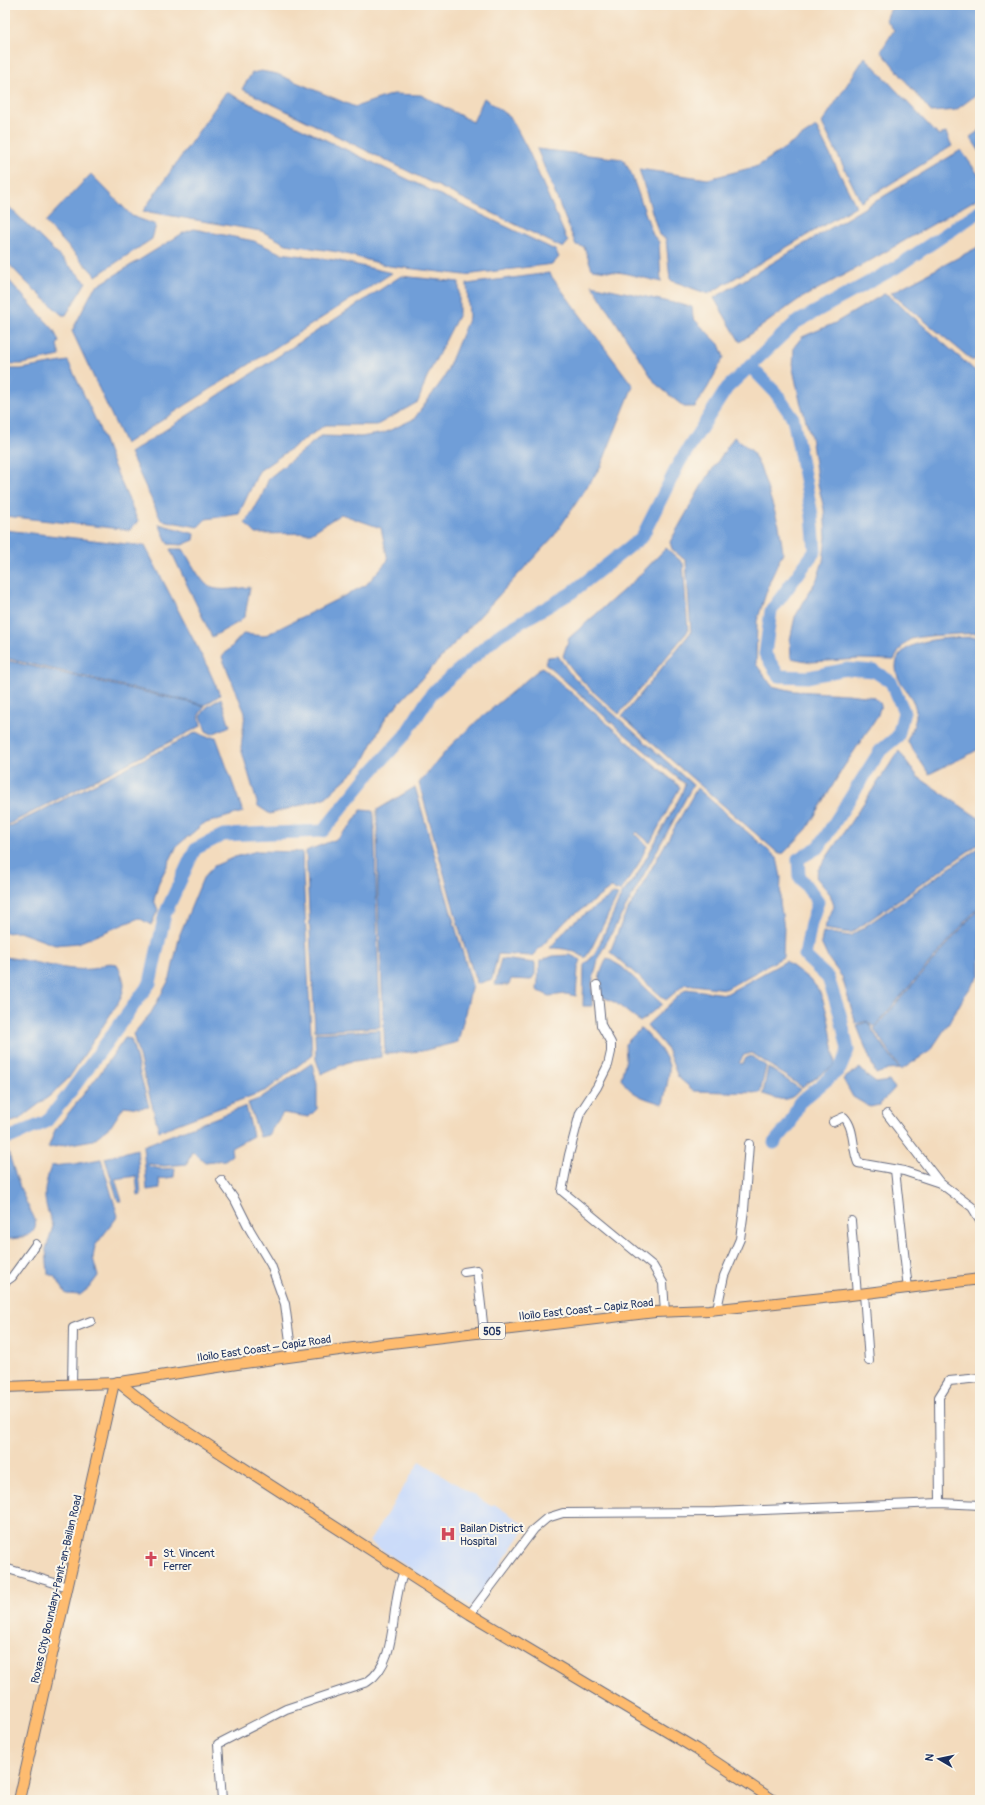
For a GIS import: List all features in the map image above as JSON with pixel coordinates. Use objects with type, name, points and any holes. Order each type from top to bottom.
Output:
[{"type":"main road","name":"Iloilo East Coast – Capiz Road","points":[[5,1387],[116,1382],[292,1356],[484,1332],[665,1312],[717,1309],[908,1289],[980,1279]]},
{"type":"main road","points":[[116,1382],[151,1408],[470,1614],[696,1749],[773,1800]]},
{"type":"main road","name":"Roxas City Boundary-Panit-an-Bailan Road","points":[[19,1800],[116,1382]]},
{"type":"street","points":[[597,986],[601,1025],[610,1043],[608,1065],[580,1113],[569,1155],[562,1191],[653,1266],[664,1283],[665,1312]]},
{"type":"street","points":[[887,1114],[940,1183],[972,1207],[980,1220]]},
{"type":"street","points":[[833,1122],[844,1117],[848,1122],[853,1153],[858,1163],[895,1170],[940,1183]]},
{"type":"street","points":[[717,1309],[724,1276],[740,1239],[744,1210],[749,1144]]},
{"type":"street","points":[[895,1170],[908,1289]]},
{"type":"street","points":[[221,1180],[235,1200],[250,1230],[271,1265],[285,1304],[292,1356]]},
{"type":"street","points":[[850,1221],[869,1361]]},
{"type":"street","points":[[5,1282],[12,1277],[36,1244]]},
{"type":"street","points":[[464,1272],[477,1270],[484,1332]]},
{"type":"street","points":[[72,1385],[73,1328],[91,1321]]},
{"type":"street","points":[[940,1503],[939,1397],[949,1381],[980,1378]]},
{"type":"street","points":[[470,1614],[534,1529],[548,1518],[563,1513],[716,1512],[940,1503],[980,1506]]},
{"type":"street","points":[[8,1569],[68,1587]]},
{"type":"street","points":[[222,1800],[218,1744],[286,1709],[366,1682],[375,1677],[387,1656],[394,1618],[396,1595],[404,1572]]},
{"type":"shaded area","name":"Bailan District Hospital","points":[[420,1461],[491,1506],[494,1504],[527,1526],[471,1607],[369,1542]]},
{"type":"water","points":[[900,5],[980,5],[980,92],[956,110],[931,112],[881,51],[894,30],[886,20],[890,10]]},
{"type":"water","points":[[865,57],[938,135],[946,133],[952,146],[861,202],[822,123]]},
{"type":"water","points":[[261,71],[277,74],[355,107],[393,94],[421,95],[473,122],[484,98],[511,118],[529,152],[568,242],[563,248],[242,89],[252,73]]},
{"type":"water","points":[[226,92],[555,250],[559,257],[553,264],[465,275],[389,266],[338,252],[286,244],[261,231],[143,211]]},
{"type":"water","points":[[816,127],[856,206],[708,294],[670,280],[666,239],[659,235],[639,169],[708,179],[758,166]]},
{"type":"water","points":[[980,130],[980,152],[970,137]]},
{"type":"water","points":[[537,149],[623,159],[631,173],[653,235],[659,242],[661,282],[624,273],[592,269],[584,247],[576,245]]},
{"type":"water","points":[[961,150],[980,177],[980,197],[873,259],[798,300],[740,342],[714,298]]},
{"type":"water","points":[[91,174],[132,216],[156,225],[152,239],[96,276],[45,222]]},
{"type":"water","points":[[7,205],[86,282],[66,315],[62,315],[26,282],[5,260],[5,207]]},
{"type":"water","points":[[194,229],[254,241],[280,253],[335,260],[392,273],[125,444],[72,331],[94,288],[183,233]]},
{"type":"water","points":[[980,246],[980,352],[973,361],[891,293]]},
{"type":"water","points":[[549,273],[633,386],[601,466],[554,536],[386,717],[362,764],[325,798],[270,814],[258,806],[241,748],[245,713],[222,657],[243,634],[264,636],[366,585],[388,560],[381,528],[341,514],[311,533],[256,534],[245,523],[261,498],[269,478],[321,436],[361,437],[384,433],[414,419],[444,378],[469,317],[467,284]]},
{"type":"water","points":[[5,276],[54,330],[59,342],[57,345],[60,356],[22,364],[5,364]]},
{"type":"water","points":[[401,276],[459,282],[459,314],[427,377],[418,402],[377,425],[325,425],[259,471],[239,514],[206,519],[198,527],[161,520],[130,453]]},
{"type":"water","points":[[592,285],[692,307],[693,318],[719,344],[724,357],[708,387],[695,407],[684,407],[656,384]]},
{"type":"water","points":[[884,294],[888,295],[980,375],[980,633],[914,638],[904,644],[894,660],[860,659],[811,662],[791,658],[790,640],[795,617],[817,579],[823,561],[826,537],[824,509],[818,484],[811,437],[800,401],[793,369],[794,347],[802,337],[835,323]]},
{"type":"water","points":[[68,361],[98,425],[138,521],[130,530],[5,516],[5,369],[21,369]]},
{"type":"water","points":[[734,437],[752,451],[761,469],[779,525],[783,552],[770,581],[757,621],[756,664],[772,686],[794,691],[874,697],[881,704],[878,715],[843,768],[807,829],[784,853],[779,854],[622,717],[691,632],[686,561],[672,549],[670,542],[702,485]]},
{"type":"water","points":[[159,524],[195,534],[194,540],[182,545],[168,544]]},
{"type":"water","points":[[5,530],[145,546],[208,668],[220,695],[205,705],[5,658]]},
{"type":"water","points":[[666,548],[683,563],[688,631],[619,714],[581,680],[563,656],[569,638],[637,578]]},
{"type":"water","points":[[170,549],[183,549],[202,580],[210,587],[219,589],[235,589],[250,587],[245,616],[239,622],[212,637]]},
{"type":"water","points":[[980,637],[980,748],[929,774],[907,741],[915,721],[916,709],[897,674],[897,661],[903,652],[913,645],[926,641]]},
{"type":"water","points":[[558,656],[568,671],[589,692],[693,785],[599,956],[592,983],[592,1006],[583,1006],[584,965],[595,954],[622,894],[637,875],[681,795],[685,784],[621,731],[545,663],[548,657]]},
{"type":"water","points":[[5,660],[205,706],[199,715],[201,726],[5,826]]},
{"type":"water","points":[[542,667],[680,787],[650,843],[637,832],[635,834],[647,846],[636,869],[620,891],[611,888],[567,920],[532,956],[498,954],[492,979],[477,984],[461,935],[419,783],[452,744],[484,715]]},
{"type":"water","points":[[221,698],[230,726],[212,734],[206,731],[201,716],[207,707]]},
{"type":"water","points":[[197,732],[207,737],[216,737],[243,812],[203,824],[177,846],[159,882],[154,900],[158,910],[151,925],[139,918],[78,943],[55,945],[19,932],[5,933],[5,829]]},
{"type":"water","points":[[899,751],[918,777],[980,819],[980,843],[851,933],[824,929],[834,906],[830,894],[816,877],[818,870]]},
{"type":"water","points":[[415,787],[472,985],[458,1042],[422,1051],[385,1054],[378,899],[377,810]]},
{"type":"water","points":[[697,788],[777,858],[781,877],[780,902],[784,928],[783,957],[726,989],[685,984],[666,1000],[610,952],[623,919]]},
{"type":"water","points":[[361,810],[373,811],[374,816],[380,1027],[315,1031],[306,851],[337,839],[351,825]]},
{"type":"water","points":[[980,847],[980,905],[874,1027],[867,1021],[856,1024],[842,977],[828,958],[821,943],[823,932],[851,936]]},
{"type":"water","points":[[257,851],[302,852],[312,1055],[267,1090],[159,1131],[133,1034],[151,1013],[170,978],[180,934],[203,878],[214,866],[235,857]]},
{"type":"water","points":[[613,894],[618,895],[585,958],[569,950],[550,948],[570,925]]},
{"type":"water","points":[[980,907],[980,975],[965,995],[951,1020],[930,1051],[901,1070],[874,1029]]},
{"type":"water","points":[[570,955],[581,960],[578,968],[576,996],[566,994],[549,996],[537,990],[540,961],[553,956]]},
{"type":"water","points":[[5,957],[71,969],[91,969],[108,963],[117,964],[122,975],[124,988],[118,1003],[69,1078],[51,1095],[18,1120],[5,1124]]},
{"type":"water","points":[[607,958],[622,967],[662,1004],[640,1022],[616,1003],[601,996],[599,981]]},
{"type":"water","points":[[501,959],[535,963],[535,974],[531,980],[511,979],[509,985],[495,985]]},
{"type":"water","points":[[786,961],[812,982],[820,992],[827,1012],[835,1065],[802,1087],[752,1053],[744,1055],[739,1063],[742,1064],[746,1058],[751,1056],[766,1066],[760,1093],[694,1091],[678,1077],[667,1049],[647,1025],[686,989],[726,994]]},
{"type":"water","points":[[867,1022],[872,1027],[872,1030],[899,1069],[887,1070],[876,1074],[857,1026]]},
{"type":"water","points":[[641,1028],[662,1051],[668,1061],[668,1079],[663,1104],[639,1096],[629,1089],[621,1078],[626,1059],[625,1044]]},
{"type":"water","points":[[380,1030],[381,1057],[348,1062],[321,1074],[316,1059],[315,1033]]},
{"type":"water","points":[[125,1038],[131,1039],[149,1107],[139,1108],[124,1106],[111,1126],[93,1140],[48,1148],[55,1130],[98,1076]]},
{"type":"water","points":[[312,1063],[317,1084],[317,1109],[309,1117],[283,1113],[268,1135],[260,1137],[248,1103],[259,1099]]},
{"type":"water","points":[[768,1067],[800,1089],[796,1094],[788,1099],[779,1099],[763,1094]]},
{"type":"water","points":[[860,1068],[876,1083],[889,1081],[895,1088],[879,1105],[870,1107],[853,1097],[843,1079]]},
{"type":"water","points":[[246,1106],[253,1136],[231,1148],[232,1155],[225,1160],[205,1162],[192,1151],[187,1164],[164,1166],[149,1164],[148,1166],[161,1169],[175,1168],[174,1177],[159,1179],[160,1188],[147,1190],[143,1146]]},
{"type":"water","points":[[5,1146],[7,1147],[14,1171],[35,1223],[35,1227],[30,1234],[13,1239],[5,1239]]},
{"type":"water","points":[[137,1149],[141,1195],[138,1196],[136,1176],[115,1179],[122,1201],[118,1201],[105,1158]]},
{"type":"water","points":[[101,1159],[118,1216],[95,1246],[93,1258],[98,1276],[89,1288],[80,1295],[66,1294],[55,1276],[48,1274],[46,1249],[53,1226],[46,1203],[46,1183],[51,1166],[74,1164]]},
{"type":"waterway","points":[[5,1136],[11,1137],[46,1122],[68,1095],[150,983],[165,914],[195,849],[223,835],[323,831],[367,777],[405,735],[432,693],[499,635],[571,593],[642,537],[679,463],[727,388],[795,323],[895,268],[980,211]]},
{"type":"waterway","points":[[750,366],[775,392],[793,418],[812,515],[815,551],[771,611],[765,654],[779,676],[808,677],[847,669],[874,671],[891,682],[904,712],[898,736],[880,751],[819,847],[798,859],[799,876],[818,902],[811,923],[805,956],[828,978],[840,1014],[848,1050],[840,1069],[799,1103],[790,1124],[774,1143]]},
{"type":"place","name":"Bailan District Hospital","points":[[448,1534]]},
{"type":"place","name":"St. Vincent Ferrer","points":[[151,1559]]}]
